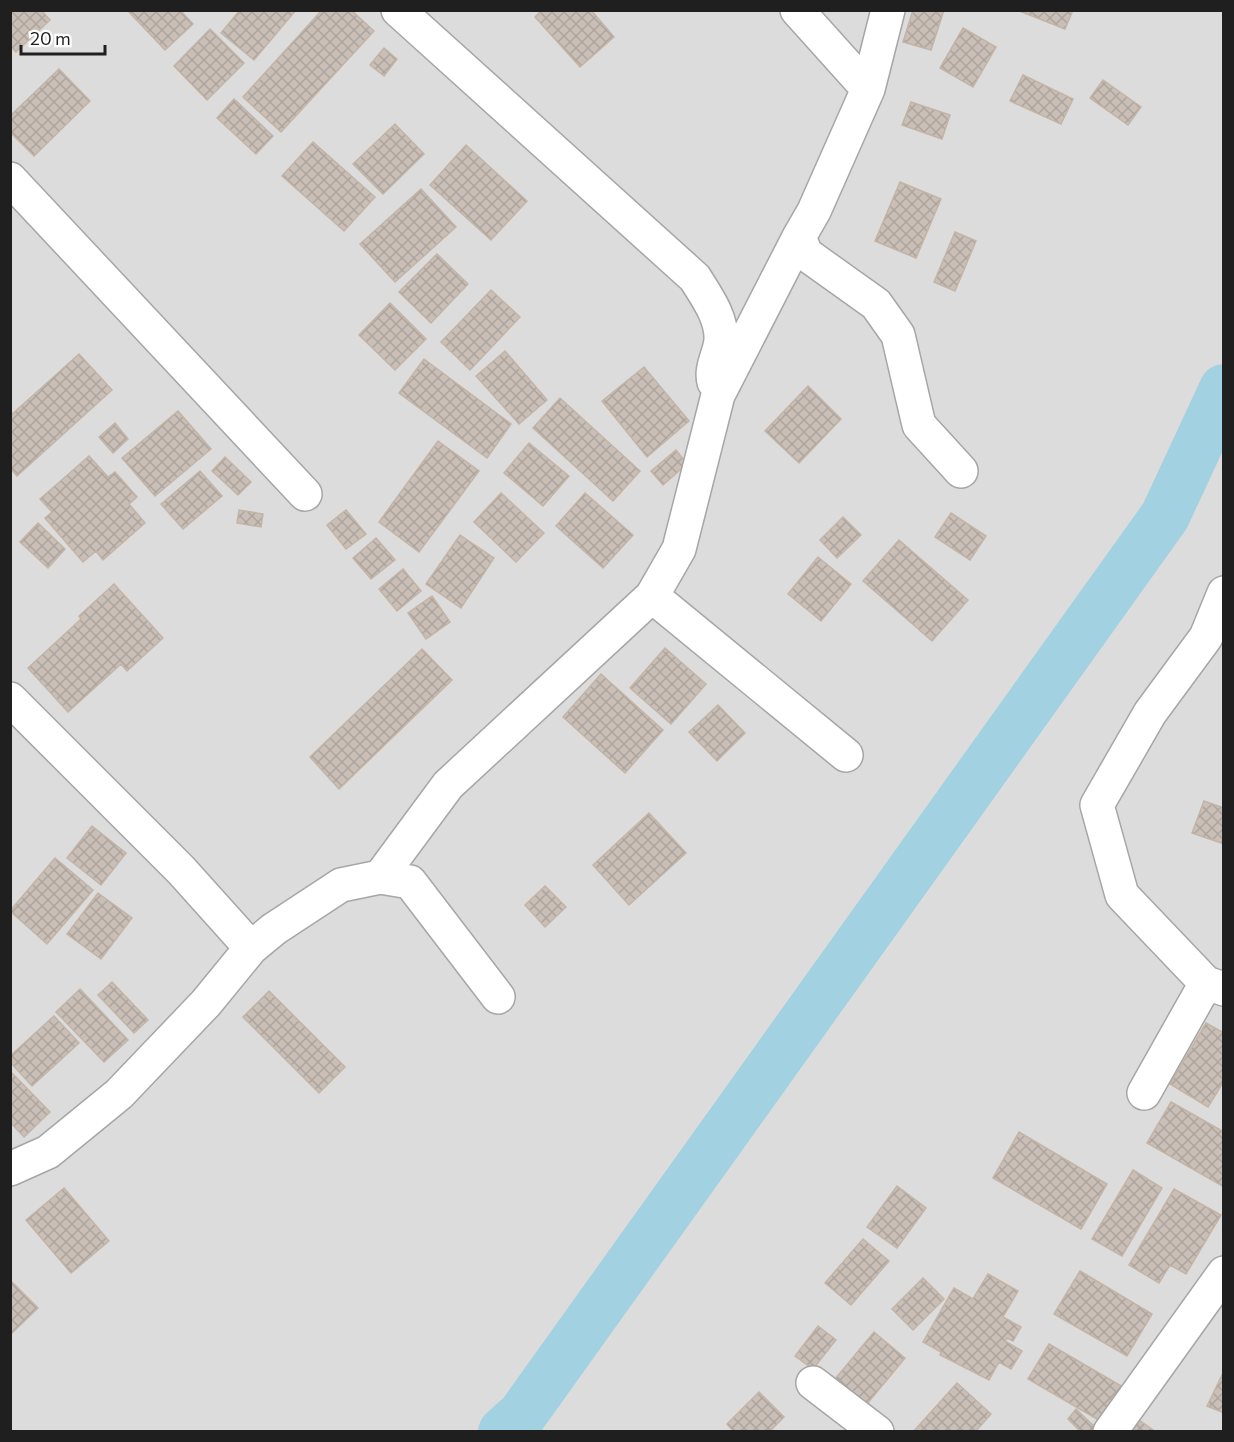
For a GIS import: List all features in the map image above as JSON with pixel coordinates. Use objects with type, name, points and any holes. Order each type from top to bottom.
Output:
[{"type":"street","points":[[398,10],[695,278],[715,311],[721,338],[712,375],[718,395]]},
{"type":"street","points":[[797,10],[868,89]]},
{"type":"street","points":[[380,878],[448,785],[652,596],[679,549],[718,395],[814,211],[868,89],[888,10]]},
{"type":"street","points":[[10,179],[305,494]]},
{"type":"street","points":[[799,237],[806,254],[876,304],[898,335],[919,425],[961,471]]},
{"type":"street","points":[[1144,1093],[1215,986],[1122,895],[1097,805],[1150,713],[1206,637],[1224,592]]},
{"type":"street","points":[[652,596],[846,755]]},
{"type":"street","points":[[10,699],[181,870],[251,948]]},
{"type":"street","points":[[14,1162],[48,1152],[119,1094],[206,1003],[251,948],[274,929],[341,885],[380,878],[410,882],[498,997]]},
{"type":"street","points":[[1110,1431],[1224,1273]]},
{"type":"street","points":[[813,1383],[878,1431]]},
{"type":"shaded area","points":[[11,11],[1223,11],[1223,1431],[11,1431]]},
{"type":"building","points":[[10,10],[41,10],[50,20],[16,52],[10,46]]},
{"type":"building","points":[[127,10],[180,10],[193,24],[165,50]]},
{"type":"building","points":[[240,10],[296,10],[254,60],[221,33]]},
{"type":"building","points":[[322,10],[351,10],[374,31],[281,132],[243,97]]},
{"type":"building","points":[[542,10],[591,10],[614,37],[580,67],[535,17]]},
{"type":"building","points":[[913,10],[944,10],[931,50],[903,42]]},
{"type":"building","points":[[1017,10],[1073,10],[1065,29]]},
{"type":"building","points":[[963,28],[996,47],[973,87],[940,68]]},
{"type":"building","points":[[210,29],[244,63],[207,100],[174,66]]},
{"type":"building","points":[[384,48],[397,59],[384,76],[370,65]]},
{"type":"building","points":[[59,69],[90,101],[34,156],[10,132],[10,116]]},
{"type":"building","points":[[1023,75],[1073,99],[1061,124],[1010,101]]},
{"type":"building","points":[[1103,80],[1141,107],[1128,125],[1090,98]]},
{"type":"building","points":[[234,99],[273,136],[256,154],[217,118]]},
{"type":"building","points":[[911,102],[950,115],[942,139],[902,125]]},
{"type":"building","points":[[395,124],[424,154],[383,194],[353,164]]},
{"type":"building","points":[[313,142],[375,197],[344,231],[282,176]]},
{"type":"building","points":[[466,145],[527,201],[491,240],[430,185]]},
{"type":"building","points":[[900,182],[941,199],[916,258],[875,241]]},
{"type":"building","points":[[421,189],[456,227],[395,282],[360,244]]},
{"type":"building","points":[[955,232],[976,241],[955,291],[934,282]]},
{"type":"building","points":[[437,254],[468,284],[431,323],[399,292]]},
{"type":"building","points":[[491,290],[520,317],[470,370],[441,342]]},
{"type":"building","points":[[390,303],[426,339],[395,370],[359,335]]},
{"type":"building","points":[[505,351],[547,400],[519,424],[476,376]]},
{"type":"building","points":[[79,354],[112,390],[17,476],[10,468],[10,416]]},
{"type":"building","points":[[424,359],[511,424],[487,458],[399,393]]},
{"type":"building","points":[[644,367],[689,421],[647,457],[602,401]]},
{"type":"building","points":[[808,386],[841,419],[799,463],[765,431]]},
{"type":"building","points":[[560,398],[640,471],[613,501],[533,428]]},
{"type":"building","points":[[178,411],[211,449],[155,496],[122,458]]},
{"type":"building","points":[[115,423],[128,439],[113,453],[99,437]]},
{"type":"building","points":[[438,441],[479,471],[419,552],[379,522]]},
{"type":"building","points":[[529,443],[569,476],[543,506],[504,473]]},
{"type":"building","points":[[676,450],[687,464],[663,485],[651,471]]},
{"type":"building","points":[[89,456],[108,477],[115,472],[137,497],[129,504],[145,523],[103,560],[96,551],[83,562],[45,518],[52,512],[40,499]]},
{"type":"building","points":[[225,457],[251,482],[238,495],[212,471]]},
{"type":"building","points":[[200,471],[222,496],[183,529],[161,504]]},
{"type":"building","points":[[501,493],[544,533],[516,562],[474,522]]},
{"type":"building","points":[[585,493],[633,535],[603,568],[556,526]]},
{"type":"building","points":[[239,510],[263,514],[261,527],[237,523]]},
{"type":"building","points":[[346,510],[366,534],[346,549],[327,525]]},
{"type":"building","points":[[951,513],[986,536],[970,560],[935,537]]},
{"type":"building","points":[[843,517],[861,535],[837,558],[820,540]]},
{"type":"building","points":[[38,523],[65,549],[48,568],[20,542]]},
{"type":"building","points":[[460,535],[494,558],[461,608],[426,584]]},
{"type":"building","points":[[376,538],[395,560],[371,579],[353,558]]},
{"type":"building","points":[[899,540],[968,600],[932,641],[863,581]]},
{"type":"building","points":[[818,557],[851,584],[821,621],[788,594]]},
{"type":"building","points":[[403,569],[421,591],[397,611],[379,589]]},
{"type":"building","points":[[114,584],[163,638],[127,671],[121,664],[68,712],[28,668],[81,619],[79,616]]},
{"type":"building","points":[[432,596],[450,622],[426,639],[408,613]]},
{"type":"building","points":[[665,648],[706,684],[671,724],[630,688]]},
{"type":"building","points":[[422,649],[452,680],[339,789],[310,757]]},
{"type":"building","points":[[601,674],[663,730],[625,773],[563,717]]},
{"type":"building","points":[[718,705],[745,733],[717,761],[689,732]]},
{"type":"building","points":[[1204,801],[1224,808],[1224,844],[1192,833]]},
{"type":"building","points":[[649,813],[686,853],[629,905],[593,865]]},
{"type":"building","points":[[92,826],[126,853],[101,885],[67,858]]},
{"type":"building","points":[[55,858],[93,890],[47,944],[10,911]]},
{"type":"building","points":[[545,886],[566,907],[545,927],[525,905]]},
{"type":"building","points":[[98,893],[132,918],[101,959],[67,934]]},
{"type":"building","points":[[112,982],[148,1020],[134,1033],[98,995]]},
{"type":"building","points":[[80,989],[128,1040],[104,1062],[56,1012]]},
{"type":"building","points":[[269,991],[345,1067],[319,1093],[243,1017]]},
{"type":"building","points":[[54,1016],[79,1043],[32,1086],[10,1062],[10,1056]]},
{"type":"building","points":[[1206,1023],[1224,1033],[1224,1081],[1208,1107],[1170,1084]]},
{"type":"building","points":[[10,1071],[50,1112],[24,1137],[10,1122]]},
{"type":"building","points":[[1171,1102],[1224,1132],[1224,1187],[1147,1143]]},
{"type":"building","points":[[1019,1132],[1107,1184],[1081,1229],[993,1178]]},
{"type":"building","points":[[1133,1170],[1162,1188],[1122,1256],[1092,1239]]},
{"type":"building","points":[[897,1186],[926,1208],[897,1248],[867,1227]]},
{"type":"building","points":[[64,1188],[109,1241],[71,1273],[26,1220]]},
{"type":"building","points":[[1174,1189],[1221,1215],[1186,1274],[1170,1265],[1159,1283],[1129,1265]]},
{"type":"building","points":[[863,1239],[889,1261],[851,1305],[825,1283]]},
{"type":"building","points":[[1080,1271],[1152,1314],[1127,1356],[1054,1314]]},
{"type":"building","points":[[988,1274],[1018,1291],[1003,1317],[1021,1327],[1013,1341],[1007,1338],[1005,1341],[1022,1351],[1011,1369],[999,1362],[989,1380],[940,1355],[941,1352],[923,1342],[954,1288],[973,1299]]},
{"type":"building","points":[[923,1278],[944,1299],[913,1330],[892,1309]]},
{"type":"building","points":[[10,1280],[38,1308],[10,1335]]},
{"type":"building","points":[[818,1326],[836,1340],[813,1369],[795,1356]]},
{"type":"building","points":[[874,1332],[905,1358],[862,1410],[831,1384]]},
{"type":"building","points":[[1049,1344],[1123,1387],[1102,1422],[1028,1379]]},
{"type":"building","points":[[1224,1371],[1224,1413],[1207,1406]]},
{"type":"building","points":[[957,1383],[991,1414],[975,1432],[913,1432]]},
{"type":"building","points":[[759,1392],[784,1417],[769,1432],[734,1432],[727,1424]]},
{"type":"building","points":[[1076,1409],[1100,1432],[1081,1432],[1068,1419]]},
{"type":"building","points":[[1139,1420],[1156,1432],[1131,1432]]},
{"type":"waterway","points":[[503,1432],[522,1415],[1165,516],[1224,389]]}]
